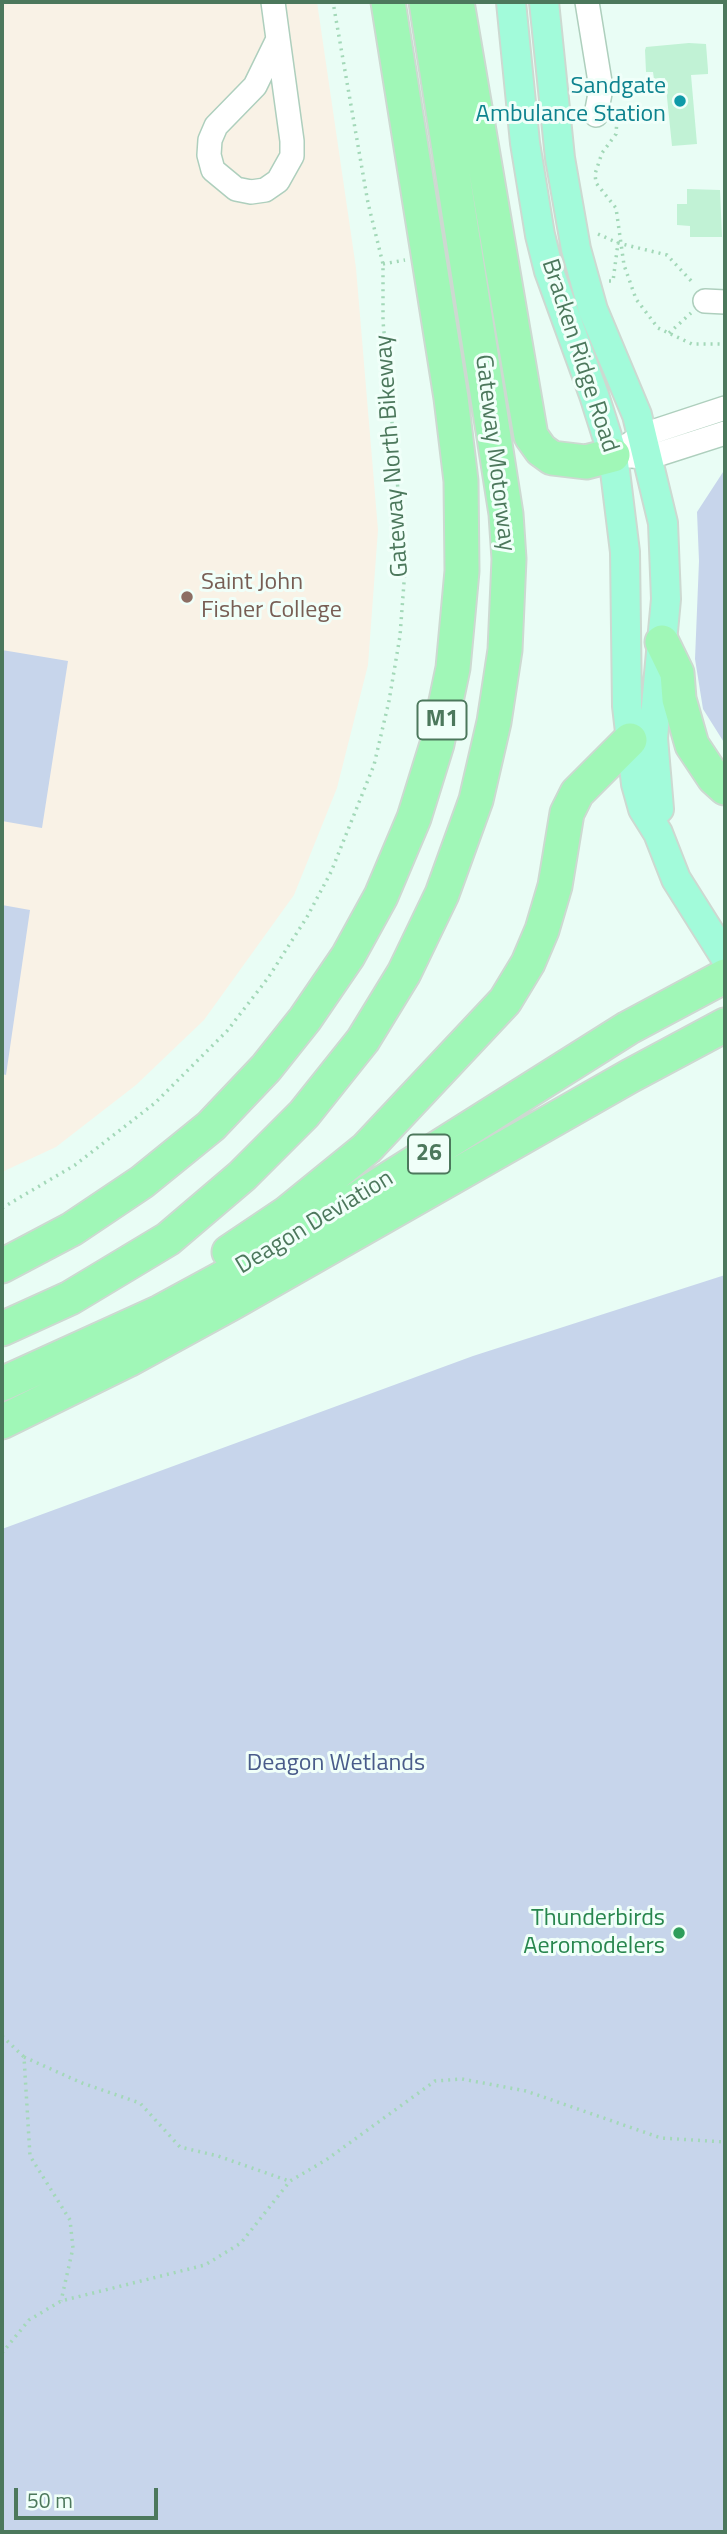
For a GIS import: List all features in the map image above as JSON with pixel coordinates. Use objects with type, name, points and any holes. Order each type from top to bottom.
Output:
[{"type":"highway","name":"Gateway Motorway","points":[[2,1266],[72,1229],[142,1182],[211,1126],[266,1068],[305,1019],[348,956],[381,897],[418,806],[437,744],[453,668],[462,571],[461,481],[451,398],[388,2]]},
{"type":"highway","name":"Gateway Motorway","points":[[2,1329],[70,1298],[168,1239],[242,1176],[304,1114],[363,1040],[404,973],[442,894],[476,800],[494,722],[508,600],[508,548],[499,458],[426,2]]},
{"type":"highway","points":[[457,2],[531,436],[541,450],[552,458],[586,462],[613,455]]},
{"type":"highway","points":[[662,642],[677,673],[679,699],[692,745],[714,778],[725,788]]},
{"type":"highway","points":[[160,1312],[182,1281],[287,1213],[367,1148],[505,1002],[528,962],[542,930],[555,886],[567,813],[577,793],[630,740]]},
{"type":"highway","name":"Deagon Deviation","points":[[2,1384],[160,1312],[287,1243],[628,1028],[725,976]]},
{"type":"highway","name":"Deagon Deviation","points":[[2,1422],[128,1360],[630,1076],[725,1026]]},
{"type":"main road","name":"Bracken Ridge Road","points":[[511,2],[532,198],[549,271],[613,455],[625,552],[625,654],[630,740],[643,809],[658,833],[676,879],[718,946]]},
{"type":"main road","name":"Bracken Ridge Road","points":[[544,2],[567,209],[584,280],[607,347],[647,446],[663,523],[666,558],[653,738],[659,806],[658,833]]},
{"type":"street","points":[[273,2],[278,39],[292,156],[278,181],[265,190],[251,192],[236,189],[213,170],[209,155],[210,140],[220,121],[255,86],[278,39]]},
{"type":"street","points":[[587,2],[607,113]]},
{"type":"street","points":[[522,108],[534,116],[556,119]]},
{"type":"street","points":[[647,446],[725,408]]},
{"type":"street","points":[[613,455],[647,446],[725,433]]},
{"type":"path","name":"Gateway North Bikeway","points":[[2,1208],[75,1165],[155,1103],[227,1031],[268,978],[307,917],[351,826],[374,765],[400,636],[405,569],[383,321],[383,264],[368,203],[333,2]]},
{"type":"path","points":[[607,113],[616,134],[602,153],[594,174],[596,183],[616,208],[624,245],[624,265],[636,299],[658,328],[692,344],[725,344]]},
{"type":"path","points":[[600,245],[595,233],[624,245],[667,255],[715,302],[669,333]]},
{"type":"path","points":[[605,270],[608,282],[613,281],[618,243]]},
{"type":"path","points":[[383,264],[406,260]]},
{"type":"path","points":[[2,2036],[24,2057],[82,2083],[139,2103],[180,2147],[218,2156],[290,2181]]},
{"type":"path","points":[[24,2057],[30,2157],[70,2220],[73,2248],[61,2301]]},
{"type":"path","points":[[2,2353],[29,2320],[61,2301],[205,2265],[241,2242],[290,2181],[326,2160],[435,2081],[462,2079],[526,2091],[662,2138],[725,2142]]},
{"type":"shaded area","name":"Saint John Fisher College","points":[[2,2],[317,2],[356,268],[378,530],[368,665],[337,788],[294,895],[204,1020],[136,1085],[56,1147],[2,1172]]},
{"type":"green space","points":[[725,469],[725,744],[703,709],[695,659],[699,561],[697,512]]},
{"type":"green space","points":[[2,650],[68,661],[42,828],[2,821]]},
{"type":"green space","points":[[2,905],[30,910],[6,1075],[2,1074]]},
{"type":"green space","name":"Deagon Wetlands","points":[[725,1275],[725,2532],[2,2532],[2,1529],[473,1356]]},
{"type":"building","name":"Sandgate Ambulance Station","points":[[706,44],[708,74],[691,75],[697,144],[672,146],[665,78],[654,79],[653,72],[646,72],[645,50],[646,47]]},
{"type":"building","points":[[687,189],[720,190],[722,237],[690,237],[690,226],[677,225],[677,204],[687,204]]},
{"type":"place","name":"Sandgate Ambulance Station","points":[[680,101]]},
{"type":"place","name":"Saint John Fisher College","points":[[187,597]]},
{"type":"place","name":"Thunderbirds Aeromodelers","points":[[679,1933]]}]
